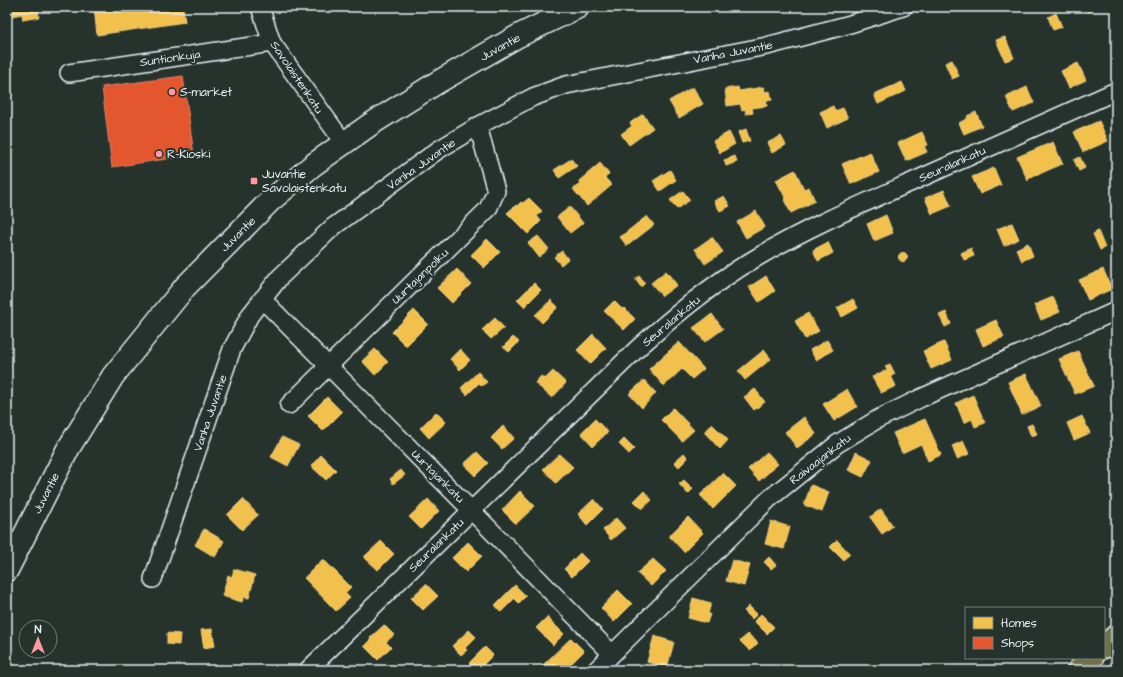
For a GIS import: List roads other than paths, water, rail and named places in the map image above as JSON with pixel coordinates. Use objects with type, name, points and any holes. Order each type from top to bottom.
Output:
[{"type":"highway","points":[[1105,646],[1116,636]]},
{"type":"highway","points":[[1078,670],[1091,659]]},
{"type":"main road","name":"Juvantie","points":[[7,570],[68,448],[113,376],[185,287],[275,196],[313,165],[371,124],[438,82],[518,36],[578,7]]},
{"type":"street","name":"Savolaistenkatu","points":[[260,7],[272,43],[344,144]]},
{"type":"street","name":"Vanha Juvantie","points":[[153,579],[232,348],[250,315],[262,298],[280,277],[333,227],[438,150],[478,126],[533,97],[566,85],[767,46],[903,7]]},
{"type":"street","name":"Suntionkuja","points":[[69,72],[272,43]]},
{"type":"street","name":"Seuralankatu","points":[[308,670],[633,353],[674,317],[716,284],[755,258],[840,214],[1116,91]]},
{"type":"street","name":"Uurtajanpolku","points":[[289,405],[488,209],[496,191],[478,126]]},
{"type":"street","name":"Uurtajankatu","points":[[262,298],[612,654]]},
{"type":"street","name":"Raivaajankatu","points":[[596,670],[769,499],[836,444],[878,419],[921,398],[1116,311]]},
{"type":"place","name":"S-market","points":[[172,92]]},
{"type":"place","name":"R-Kioski","points":[[159,154]]},
{"type":"place","name":"Juvantie Savolaistenkatu","points":[[254,181]]}]
